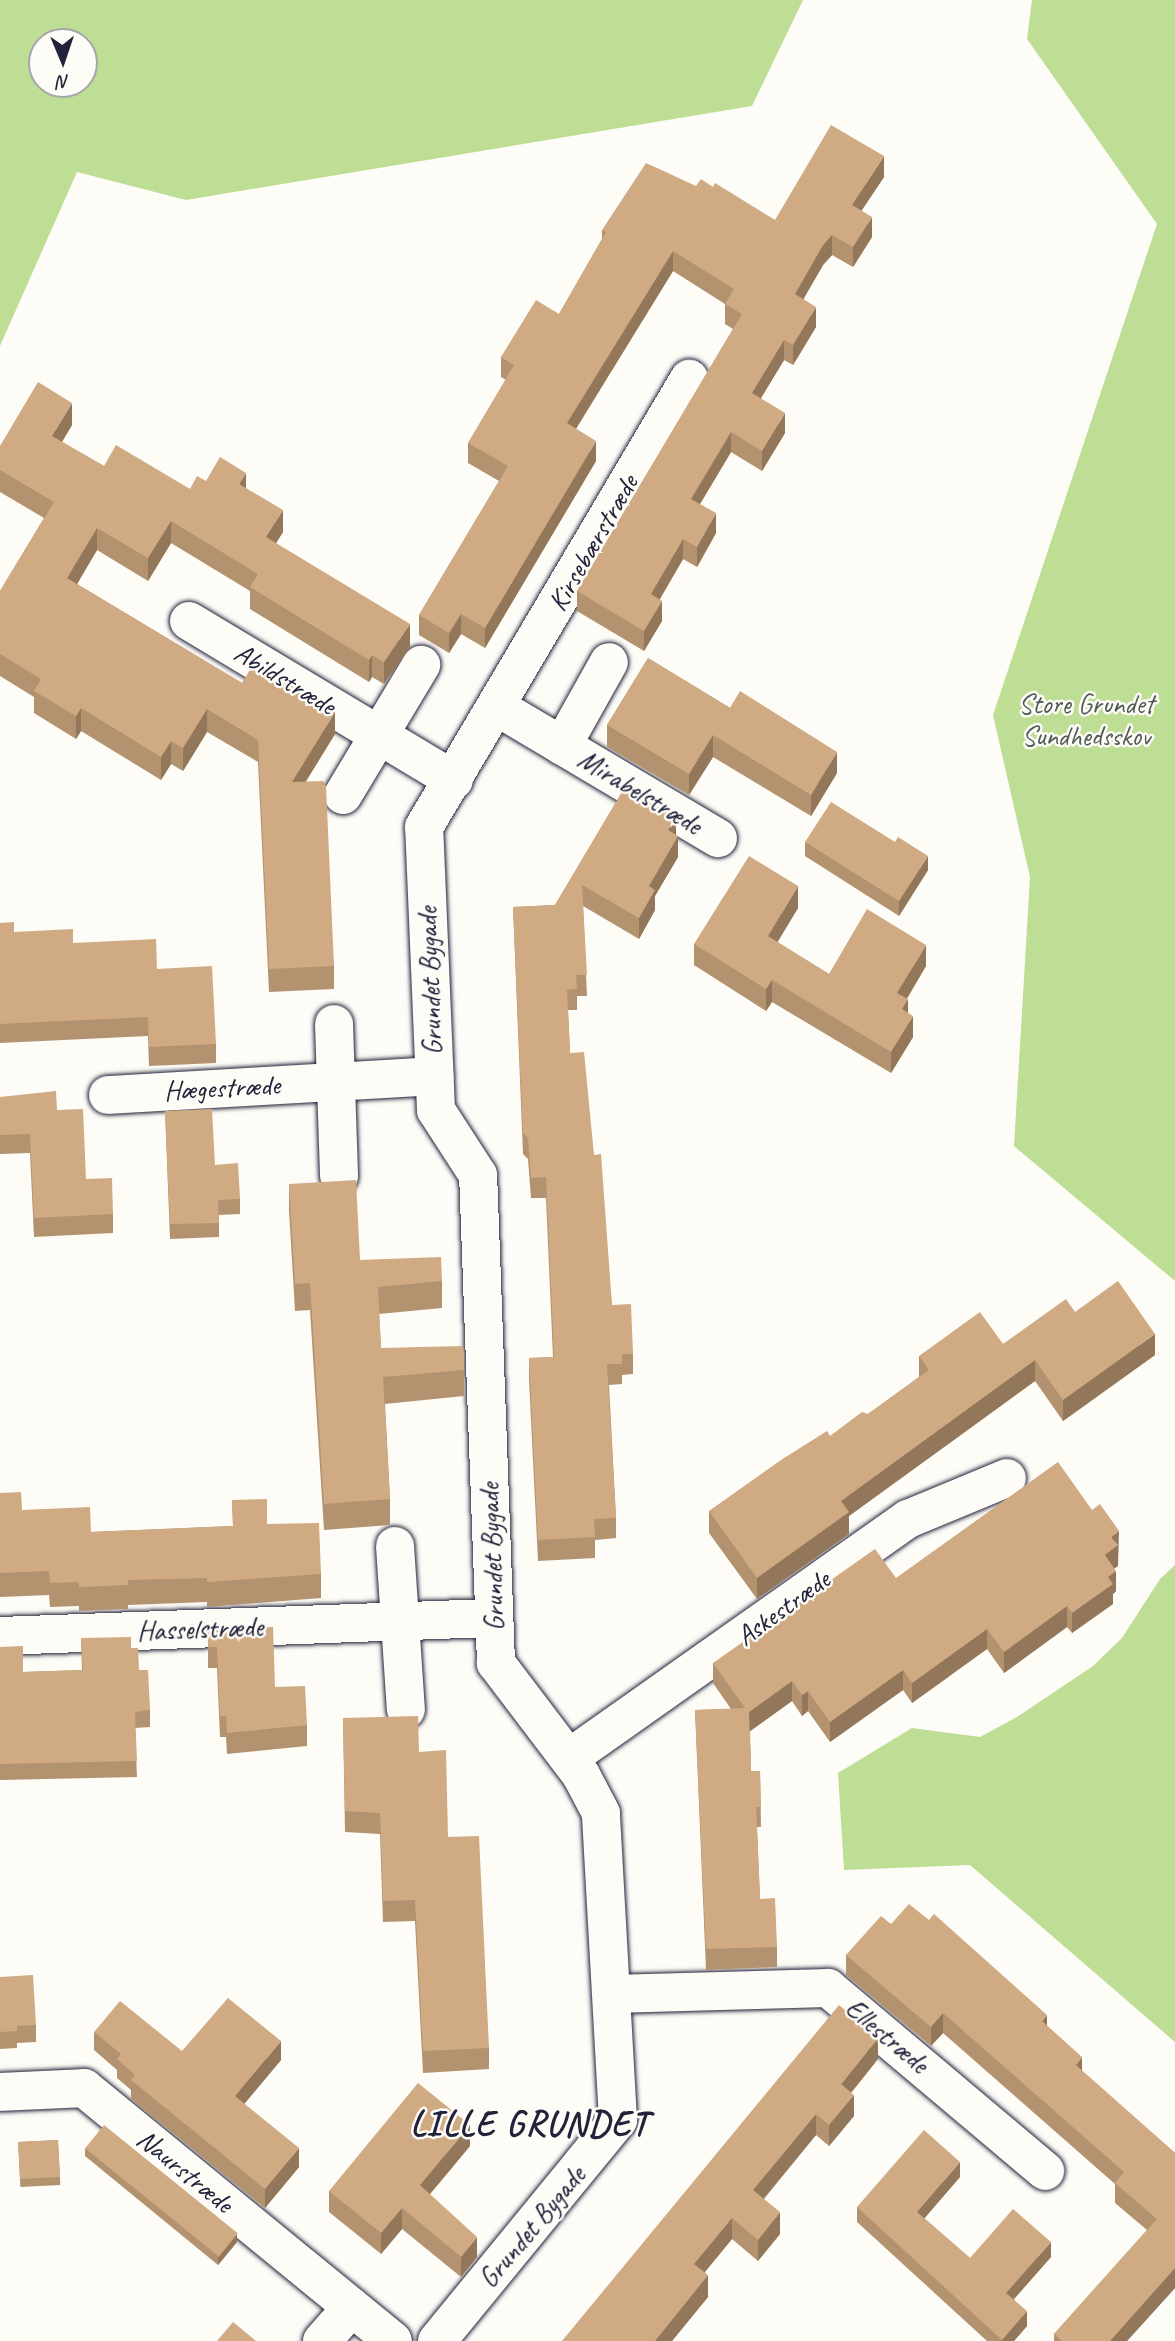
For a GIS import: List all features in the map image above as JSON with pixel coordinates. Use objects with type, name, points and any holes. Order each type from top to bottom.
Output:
[{"type":"street","name":"Kirsebærstræde","points":[[497,707],[689,379]]},
{"type":"street","name":"Abildstræde","points":[[189,621],[454,780]]},
{"type":"street","name":"Mirabelstræde","points":[[562,746],[610,662]]},
{"type":"street","points":[[343,795],[421,665]]},
{"type":"street","name":"Mirabelstræde","points":[[497,707],[718,838]]},
{"type":"street","name":"Grundet Bygade","points":[[437,2341],[618,2120],[601,1813],[569,1758],[496,1663],[478,1175],[436,1110],[424,827],[497,707]]},
{"type":"street","points":[[334,1024],[338,1177]]},
{"type":"street","name":"Hægestræde","points":[[108,1095],[434,1076]]},
{"type":"street","name":"Askestræde","points":[[569,1758],[908,1519],[1007,1478]]},
{"type":"street","points":[[396,1546],[407,1710]]},
{"type":"street","name":"Hasselstræde","points":[[0,1636],[494,1618]]},
{"type":"street","name":"Ellestræde","points":[[613,1994],[828,1987],[1045,2171]]},
{"type":"street","name":"Naurstræde","points":[[0,2092],[84,2088],[393,2341]]},
{"type":"street","points":[[323,2341],[352,2307]]},
{"type":"green space","points":[[0,0],[803,0],[752,106],[186,200],[77,172],[0,346]]},
{"type":"green space","name":"Store Grundet Sundhedsskov","points":[[1032,0],[1175,0],[1175,1281],[1014,1146],[1030,877],[993,715],[1157,224],[1027,39]]},
{"type":"green space","points":[[1175,1565],[1175,2042],[970,1865],[844,1870],[838,1773],[912,1728],[980,1737],[1017,1717],[1093,1666],[1122,1638],[1160,1579]]},
{"type":"building","points":[[831,125],[884,156],[852,205],[872,217],[853,247],[832,235],[823,245],[795,294],[816,307],[793,345],[784,340],[752,393],[785,413],[762,451],[731,432],[691,499],[716,513],[697,547],[683,539],[651,594],[662,601],[644,631],[577,591],[742,314],[725,304],[734,289],[673,251],[567,423],[596,441],[485,628],[461,614],[449,633],[419,615],[508,466],[468,443],[514,365],[501,357],[536,300],[559,314],[606,232],[602,230],[646,163],[696,186],[701,179],[713,187],[715,183],[775,220]]},
{"type":"building","points":[[38,382],[72,403],[52,436],[104,466],[116,445],[190,489],[197,476],[206,481],[220,457],[246,473],[239,484],[283,510],[266,537],[410,624],[384,662],[372,655],[369,660],[250,587],[258,574],[171,521],[148,558],[97,528],[67,578],[242,683],[254,663],[335,712],[292,782],[323,781],[326,786],[334,966],[269,969],[258,740],[207,709],[183,748],[171,741],[161,757],[81,708],[76,716],[34,691],[41,679],[0,654],[0,591],[54,502],[0,470],[0,446]]},
{"type":"building","points":[[648,658],[730,708],[740,691],[837,752],[811,795],[713,735],[689,774],[607,725]]},
{"type":"building","points":[[625,787],[676,818],[668,830],[678,836],[649,886],[655,890],[639,918],[582,885],[587,975],[576,975],[577,989],[567,990],[570,1053],[584,1052],[594,1155],[601,1154],[612,1305],[631,1304],[633,1354],[622,1354],[622,1364],[607,1364],[616,1518],[594,1519],[595,1537],[538,1540],[529,1358],[554,1357],[546,1177],[531,1178],[528,1138],[523,1133],[513,907],[555,905]]},
{"type":"building","points":[[831,802],[895,842],[898,837],[928,856],[899,901],[805,842]]},
{"type":"building","points":[[749,856],[798,886],[768,936],[829,974],[867,909],[926,945],[897,993],[908,999],[902,1009],[913,1016],[891,1052],[772,980],[766,989],[694,944]]},
{"type":"building","points":[[14,922],[14,932],[73,929],[73,943],[156,939],[157,969],[212,966],[216,1044],[149,1047],[148,1017],[0,1024],[0,923]]},
{"type":"building","points":[[56,1091],[57,1110],[83,1109],[86,1179],[112,1178],[113,1214],[34,1218],[30,1134],[0,1135],[0,1097]]},
{"type":"building","points":[[212,1109],[215,1165],[238,1163],[240,1199],[218,1200],[219,1223],[170,1224],[165,1111]]},
{"type":"building","points":[[356,1180],[360,1260],[441,1257],[442,1281],[378,1287],[381,1348],[463,1346],[464,1370],[383,1377],[390,1499],[324,1504],[310,1283],[295,1284],[289,1184]]},
{"type":"building","points":[[1118,1281],[1155,1334],[1063,1400],[1035,1360],[841,1501],[849,1512],[757,1578],[709,1511],[827,1431],[830,1436],[862,1412],[868,1414],[929,1370],[919,1356],[980,1312],[1003,1344],[1066,1299],[1075,1312]]},
{"type":"building","points":[[1058,1462],[1092,1510],[1100,1504],[1119,1531],[1111,1537],[1118,1545],[1105,1555],[1116,1571],[1108,1577],[1113,1584],[1072,1613],[1067,1606],[1004,1652],[987,1629],[912,1683],[903,1670],[830,1722],[808,1691],[802,1695],[792,1681],[749,1712],[751,1771],[760,1771],[761,1807],[756,1807],[760,1899],[775,1898],[777,1947],[706,1949],[695,1710],[745,1708],[713,1663],[875,1549],[896,1578]]},
{"type":"building","points":[[21,1492],[22,1510],[90,1507],[91,1532],[233,1526],[232,1500],[267,1499],[267,1524],[319,1523],[321,1574],[207,1582],[207,1578],[128,1580],[128,1585],[79,1587],[79,1582],[50,1583],[49,1571],[0,1573],[0,1493]]},
{"type":"building","points":[[273,1627],[275,1687],[305,1686],[307,1725],[227,1733],[226,1716],[220,1716],[217,1647],[208,1647],[208,1629]]},
{"type":"building","points":[[131,1637],[131,1648],[138,1648],[139,1670],[148,1670],[150,1710],[135,1712],[137,1761],[0,1764],[0,1647],[23,1646],[23,1672],[83,1670],[81,1638]]},
{"type":"building","points":[[418,1716],[419,1752],[446,1750],[448,1837],[479,1836],[489,2048],[423,2051],[415,1900],[383,1901],[380,1813],[345,1811],[343,1718]]},
{"type":"building","points":[[909,1904],[929,1920],[934,1914],[1047,2015],[1042,2021],[1082,2057],[1076,2065],[1175,2153],[1175,2268],[1110,2341],[1062,2341],[1054,2334],[1157,2219],[1115,2183],[1124,2172],[943,2013],[931,2027],[846,1955],[881,1916],[891,1924]]},
{"type":"building","points":[[33,1975],[36,2025],[17,2026],[17,2031],[0,2032],[0,1977]]},
{"type":"building","points":[[228,1998],[281,2041],[235,2096],[299,2148],[265,2189],[131,2080],[135,2075],[117,2059],[121,2054],[94,2032],[120,2001],[182,2051]]},
{"type":"building","points":[[839,2005],[878,2038],[841,2084],[854,2095],[829,2125],[816,2114],[753,2190],[780,2212],[758,2240],[732,2218],[694,2264],[708,2275],[655,2341],[562,2341]]},
{"type":"building","points":[[418,2083],[470,2125],[420,2185],[477,2237],[461,2257],[402,2208],[381,2233],[329,2191]]},
{"type":"building","points":[[104,2125],[238,2233],[219,2257],[85,2148]]},
{"type":"building","points":[[924,2130],[960,2162],[917,2212],[970,2258],[1013,2209],[1051,2242],[1006,2293],[1027,2311],[1002,2340],[857,2207]]},
{"type":"building","points":[[58,2140],[60,2177],[20,2179],[18,2142]]},
{"type":"building","points":[[233,2322],[256,2341],[217,2341]]},
{"type":"district","name":"LILLE GRUNDET","points":[[530,2124]]}]
